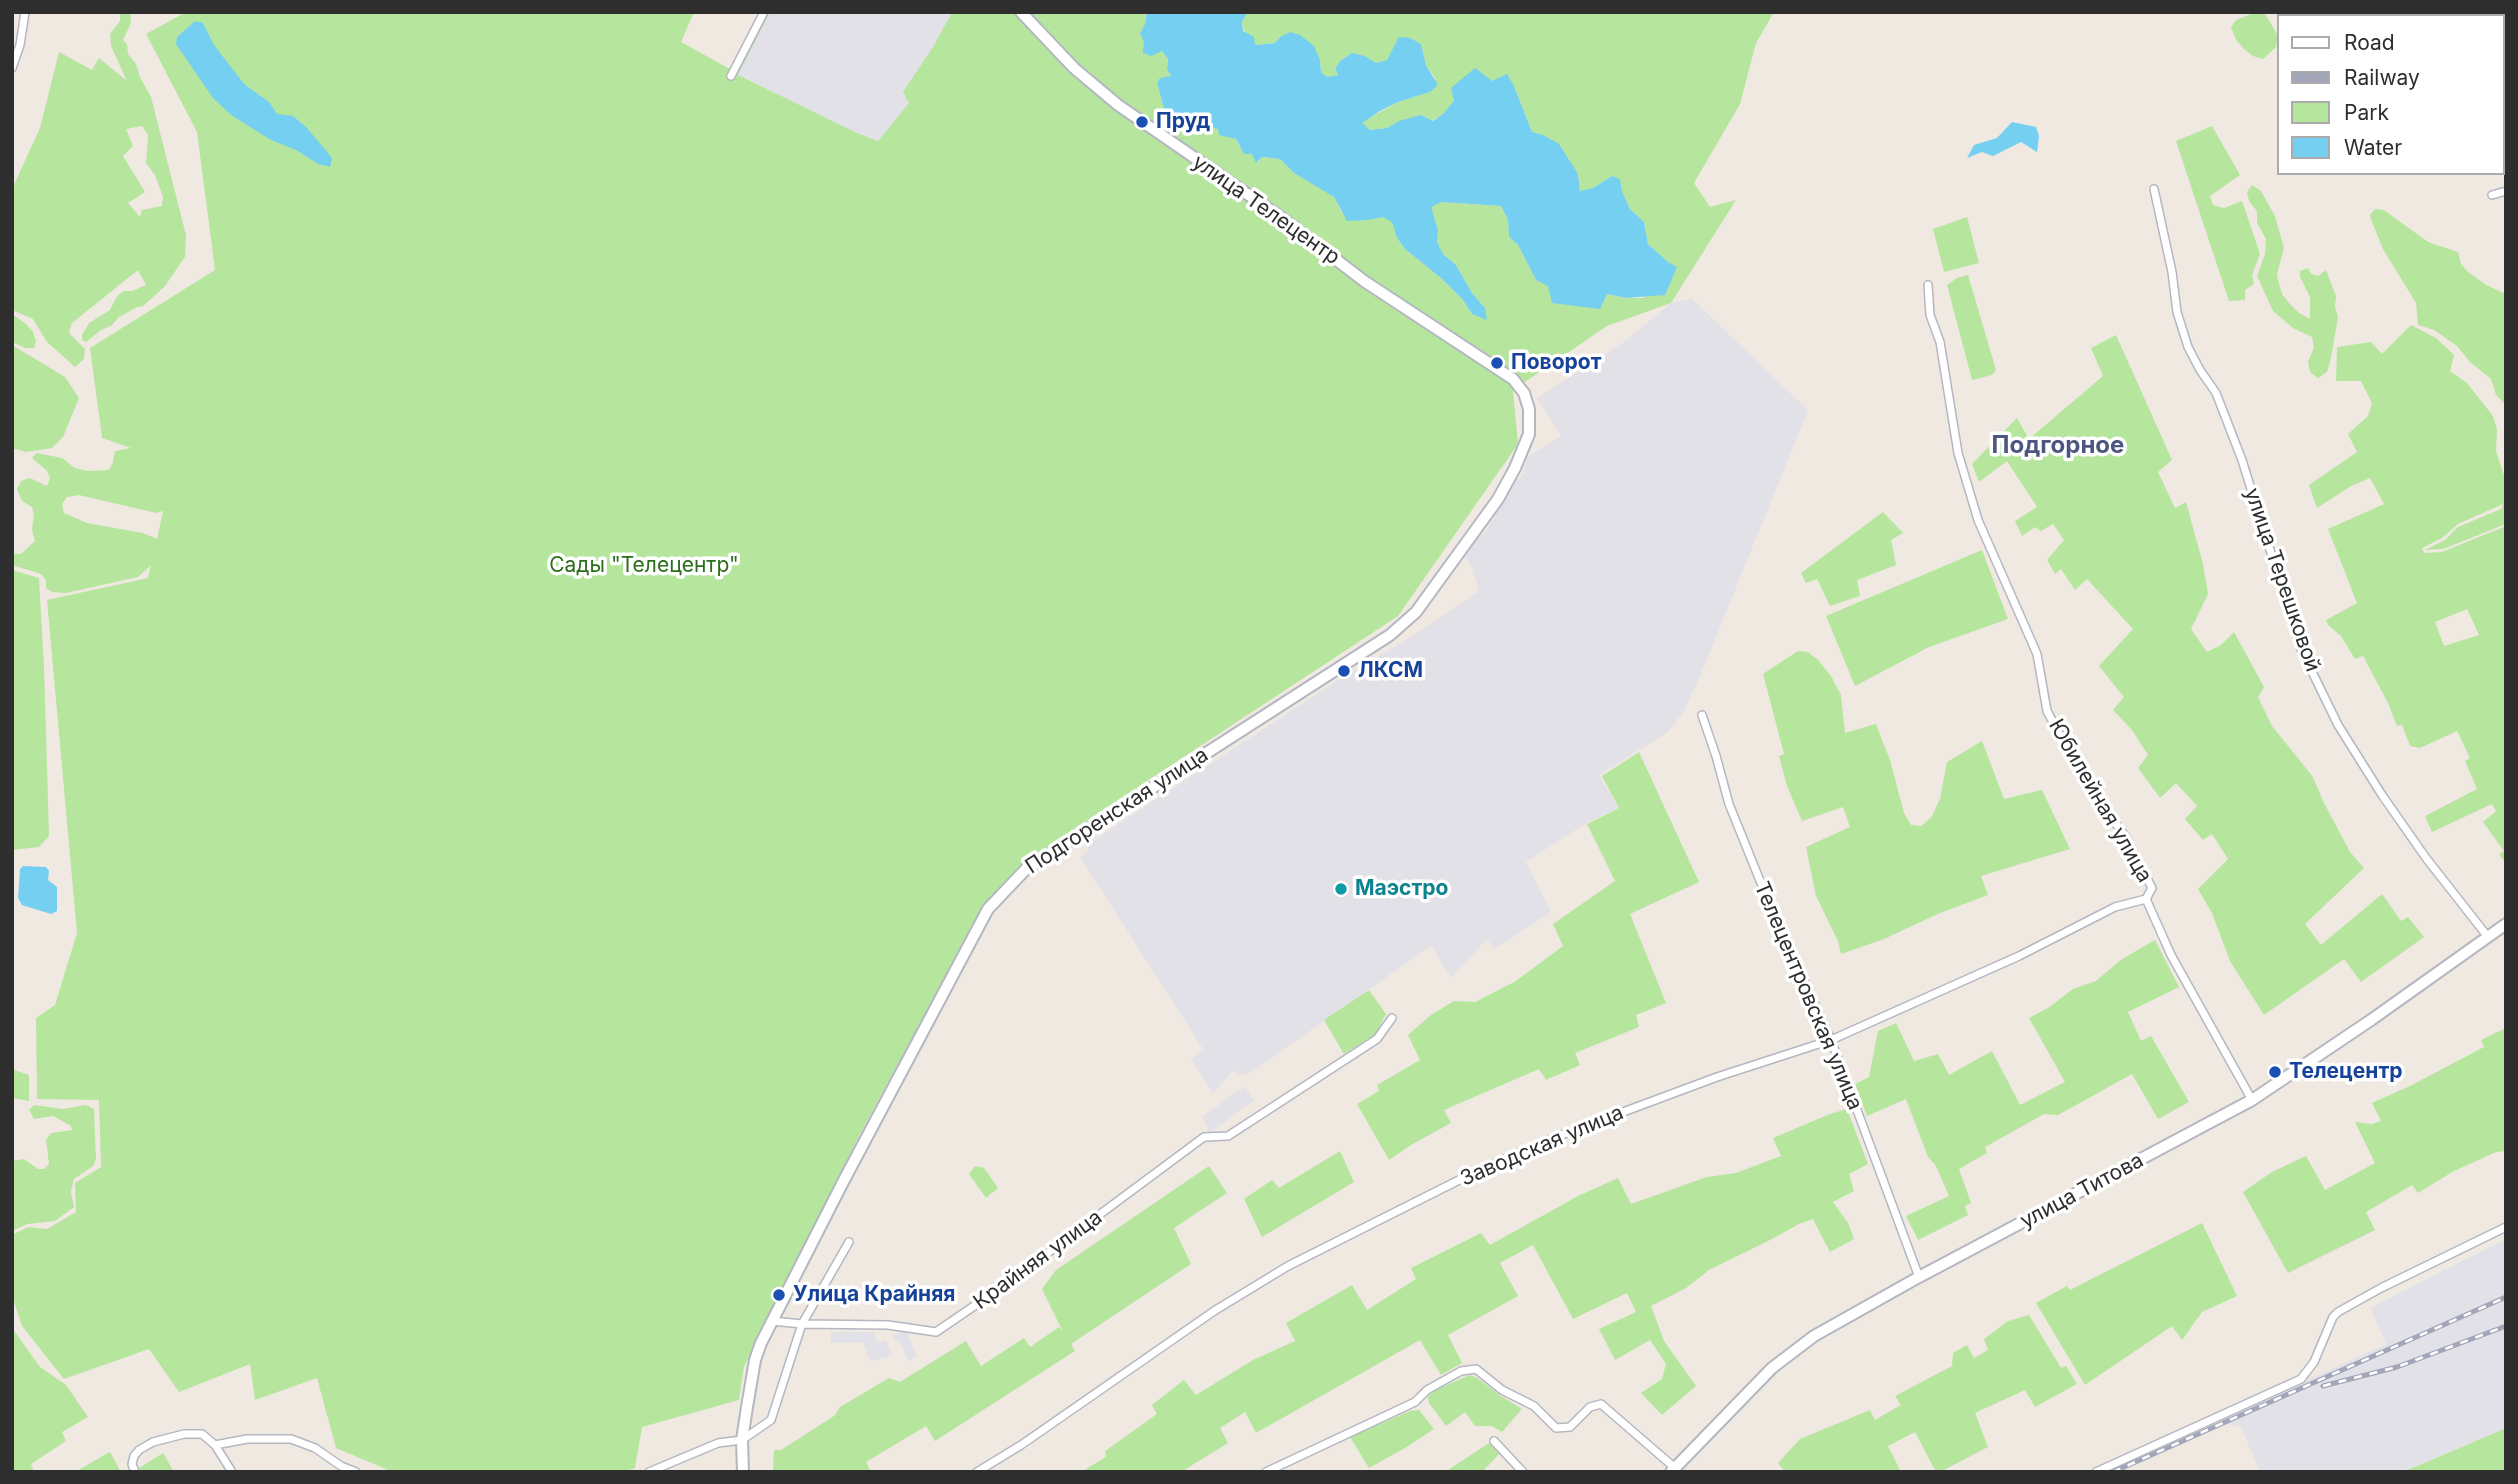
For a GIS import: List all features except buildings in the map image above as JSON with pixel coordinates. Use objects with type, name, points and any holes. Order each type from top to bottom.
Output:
[{"type":"street","points":[[12,68],[20,45],[25,12]]},
{"type":"street","points":[[731,76],[764,12]]},
{"type":"street","name":"улица Телецентр","points":[[1021,12],[1074,68],[1118,105],[1282,218],[1364,281],[1492,364]]},
{"type":"street","name":"улица Терешковой","points":[[2154,189],[2188,347],[2216,393],[2242,460],[2301,649],[2337,725],[2382,795],[2426,858],[2488,937]]},
{"type":"street","points":[[2492,195],[2506,191]]},
{"type":"street","name":"Юбилейная улица","points":[[1928,285],[1930,315],[1940,342],[1958,453],[1978,520],[2037,654],[2048,711],[2086,783],[2125,836],[2152,888],[2146,899],[2171,955],[2252,1100]]},
{"type":"street","name":"Подгоренская улица","points":[[743,1472],[742,1440],[755,1360],[772,1321],[978,924],[1000,895],[1026,869],[1391,635],[1416,612],[1498,499],[1525,446],[1530,419],[1524,393],[1513,379],[1492,364]]},
{"type":"street","name":"Телецентровская улица","points":[[1702,715],[1716,756],[1721,782],[1749,854],[1831,1040],[1919,1277]]},
{"type":"street","name":"Заводская улица","points":[[977,1472],[1021,1445],[1214,1311],[1331,1244],[1386,1219],[1479,1170],[1556,1137],[1717,1077],[1831,1040],[2018,956],[2115,907],[2146,899]]},
{"type":"street","name":"улица Титова","points":[[1673,1470],[1725,1415],[1783,1360],[1814,1336],[1919,1277],[2252,1100],[2506,924]]},
{"type":"street","name":"Крайняя улица","points":[[772,1321],[888,1325],[936,1332],[1013,1279],[1203,1138],[1228,1136],[1377,1039],[1392,1018]]},
{"type":"street","points":[[2096,1472],[2301,1379],[2314,1362],[2333,1317],[2338,1312],[2506,1227]]},
{"type":"street","points":[[649,1472],[718,1443],[742,1440],[771,1420],[802,1324],[849,1242]]},
{"type":"street","points":[[1266,1472],[1415,1402],[1427,1390],[1461,1371],[1476,1369],[1502,1390],[1534,1406],[1556,1428],[1570,1427],[1590,1408],[1601,1404],[1673,1470]]},
{"type":"street","points":[[135,1472],[132,1464],[134,1456],[153,1442],[167,1437],[202,1434],[215,1445],[232,1472]]},
{"type":"street","points":[[215,1445],[247,1439],[291,1439],[314,1448],[356,1472]]},
{"type":"street","points":[[1494,1441],[1523,1472]]},
{"type":"shaded area","points":[[770,12],[952,12],[933,47],[909,103],[879,141],[737,75]]},
{"type":"shaded area","points":[[1692,299],[1808,410],[1684,711],[1668,732],[1599,775],[1619,808],[1588,822],[1526,862],[1551,912],[1494,949],[1487,939],[1451,978],[1431,946],[1250,1073],[1240,1075],[1234,1070],[1213,1093],[1191,1059],[1203,1049],[1080,857],[1087,852],[1088,844],[1479,591],[1472,567],[1464,555],[1473,541],[1485,532],[1523,474],[1527,457],[1561,436],[1537,398],[1624,342],[1671,303]]},
{"type":"shaded area","points":[[1244,1086],[1254,1100],[1210,1133],[1202,1117]]},
{"type":"shaded area","points":[[2506,1239],[2506,1428],[2402,1472],[2260,1472],[2241,1427],[2224,1423],[2223,1419],[2386,1344],[2370,1308]]},
{"type":"shaded area","points":[[831,1332],[874,1332],[878,1343],[886,1340],[892,1356],[870,1361],[863,1342],[831,1343]]},
{"type":"shaded area","points":[[907,1332],[917,1357],[908,1361],[899,1340],[895,1341],[893,1334]]},
{"type":"green space","points":[[120,12],[130,12],[131,23],[123,40],[151,97],[186,235],[185,257],[165,286],[143,306],[119,317],[111,326],[86,342],[82,340],[82,335],[89,323],[110,310],[117,296],[124,291],[132,291],[146,285],[138,270],[72,323],[69,333],[85,349],[84,359],[75,367],[47,342],[33,319],[12,310],[12,189],[40,128],[59,52],[92,70],[99,58],[127,81],[111,46],[110,34],[120,21]],"holes":[[[142,126],[148,135],[146,163],[155,175],[163,197],[162,206],[142,210],[140,217],[128,203],[145,192],[123,156],[133,146],[126,129]]]},
{"type":"green space","name":"Сады \"Телецентр\"","points":[[186,12],[694,12],[681,42],[730,69],[759,12],[770,12],[738,75],[878,141],[909,103],[903,92],[952,12],[1147,12],[1140,33],[1168,59],[1167,69],[1171,76],[1157,83],[1166,115],[1180,113],[1181,122],[1197,114],[1236,139],[1240,147],[1253,154],[1257,163],[1262,157],[1280,159],[1294,173],[1334,197],[1342,213],[1368,220],[1383,216],[1393,222],[1397,238],[1405,249],[1442,279],[1463,300],[1472,314],[1485,308],[1472,293],[1456,265],[1443,254],[1436,242],[1438,230],[1430,206],[1441,202],[1501,206],[1508,220],[1509,237],[1518,245],[1536,280],[1626,298],[1644,298],[1668,262],[1648,244],[1644,222],[1630,209],[1612,176],[1593,188],[1580,192],[1578,174],[1569,162],[1543,135],[1532,132],[1514,86],[1492,81],[1481,75],[1444,113],[1432,121],[1399,121],[1387,128],[1370,130],[1361,123],[1398,102],[1430,92],[1435,78],[1426,65],[1421,44],[1400,38],[1387,60],[1375,63],[1365,56],[1352,53],[1340,61],[1335,69],[1338,75],[1327,77],[1321,72],[1320,60],[1280,37],[1275,43],[1255,45],[1244,31],[1242,22],[1248,12],[1774,12],[1756,43],[1740,104],[1694,183],[1710,207],[1736,200],[1671,303],[1607,326],[1513,390],[1518,444],[1398,616],[1033,856],[984,905],[860,1134],[744,1367],[739,1400],[642,1427],[635,1468],[623,1472],[393,1472],[336,1448],[317,1378],[255,1400],[250,1364],[179,1392],[149,1349],[64,1379],[22,1326],[12,1295],[12,1235],[28,1227],[47,1229],[76,1212],[75,1183],[101,1167],[99,1100],[37,1099],[36,1018],[55,1005],[77,933],[47,600],[148,578],[151,565],[138,577],[66,593],[52,592],[46,588],[46,580],[41,574],[12,565],[12,554],[21,554],[35,541],[32,507],[22,501],[17,489],[21,481],[30,478],[47,486],[50,478],[47,471],[32,458],[37,453],[62,458],[75,468],[87,471],[109,470],[115,451],[131,448],[102,438],[90,348],[215,270],[197,132],[146,34]],"holes":[[[79,495],[156,513],[163,511],[157,539],[143,533],[87,523],[64,513],[62,504],[67,497]]]},
{"type":"green space","points":[[2256,12],[2264,12],[2276,33],[2276,47],[2263,59],[2253,56],[2236,40],[2231,27],[2236,20]]},
{"type":"green space","points":[[2506,12],[2506,60],[2504,61],[2504,14],[2373,14]]},
{"type":"green space","points":[[2212,126],[2240,175],[2210,196],[2213,205],[2224,208],[2242,201],[2260,254],[2252,275],[2254,284],[2245,290],[2245,300],[2229,301],[2176,141]]},
{"type":"green space","points":[[2252,185],[2261,191],[2275,216],[2284,248],[2277,274],[2282,294],[2299,313],[2310,319],[2310,297],[2300,277],[2300,271],[2308,268],[2311,274],[2318,276],[2326,270],[2336,296],[2338,317],[2331,358],[2327,372],[2318,378],[2310,372],[2308,362],[2314,347],[2312,337],[2293,328],[2273,311],[2257,276],[2265,254],[2266,239],[2257,223],[2257,211],[2249,201],[2247,192]]},
{"type":"green space","points":[[2375,209],[2384,210],[2428,242],[2458,252],[2461,264],[2468,272],[2486,285],[2506,294],[2506,405],[2496,395],[2491,379],[2470,362],[2457,346],[2434,330],[2418,325],[2416,303],[2383,249],[2372,222],[2370,215]]},
{"type":"green space","points":[[1967,217],[1979,263],[1944,272],[1933,229]]},
{"type":"green space","points":[[1968,275],[1996,370],[1992,375],[1972,380],[1947,285]]},
{"type":"green space","points":[[12,314],[33,332],[36,341],[34,348],[25,348],[12,342]]},
{"type":"green space","points":[[2411,325],[2436,338],[2454,355],[2450,371],[2467,383],[2493,416],[2497,430],[2496,451],[2505,478],[2506,524],[2443,549],[2425,550],[2445,540],[2458,527],[2501,509],[2503,504],[2458,524],[2442,538],[2422,548],[2424,553],[2442,552],[2506,526],[2506,864],[2499,854],[2504,851],[2483,822],[2496,811],[2492,804],[2432,832],[2425,816],[2477,789],[2465,761],[2470,758],[2457,731],[2420,748],[2410,746],[2402,725],[2397,726],[2363,656],[2355,659],[2341,636],[2326,620],[2357,603],[2328,529],[2384,504],[2370,478],[2351,486],[2317,508],[2309,485],[2357,452],[2348,434],[2368,416],[2372,403],[2361,381],[2336,381],[2337,347],[2371,342],[2382,354]],"holes":[[[2467,609],[2479,635],[2444,646],[2435,622]]]},
{"type":"green space","points":[[2116,335],[2172,460],[2158,472],[2175,508],[2186,502],[2203,564],[2208,594],[2191,629],[2207,652],[2221,645],[2234,632],[2264,687],[2258,697],[2272,726],[2313,777],[2350,852],[2364,868],[2305,924],[2321,945],[2382,894],[2401,921],[2408,917],[2424,937],[2361,982],[2344,959],[2264,1015],[2230,961],[2212,913],[2198,889],[2228,859],[2212,834],[2203,840],[2185,819],[2197,806],[2176,783],[2160,798],[2138,768],[2148,755],[2132,730],[2113,710],[2124,697],[2099,666],[2133,629],[2087,579],[2075,590],[2061,569],[2055,574],[2047,560],[2064,540],[2053,524],[2041,531],[2035,527],[2022,536],[2015,521],[2037,507],[2007,461],[1979,482],[1972,464],[2017,418],[2029,439],[2103,376],[2091,348]]},
{"type":"green space","points":[[12,345],[65,377],[79,398],[63,437],[52,448],[26,452],[12,448]]},
{"type":"green space","points":[[1883,512],[1903,533],[1891,540],[1896,565],[1857,580],[1860,596],[1830,606],[1817,579],[1806,583],[1801,573]]},
{"type":"green space","points":[[1982,550],[2008,619],[1929,647],[1855,686],[1826,616]]},
{"type":"green space","points":[[12,570],[39,578],[49,836],[39,847],[12,850]]},
{"type":"green space","points":[[1798,651],[1808,652],[1831,676],[1841,695],[1845,733],[1876,724],[1890,760],[1904,813],[1911,825],[1921,826],[1931,818],[1940,799],[1947,762],[1982,741],[2004,799],[2042,790],[2070,849],[1981,876],[1988,895],[1841,954],[1838,941],[1816,896],[1806,847],[1850,827],[1843,807],[1802,821],[1787,786],[1779,756],[1784,754],[1763,674]]},
{"type":"green space","points":[[1639,752],[1699,882],[1630,914],[1666,1003],[1636,1015],[1639,1027],[1575,1053],[1580,1065],[1546,1080],[1539,1069],[1444,1110],[1451,1123],[1389,1160],[1357,1104],[1379,1091],[1377,1085],[1420,1060],[1408,1035],[1431,1015],[1454,1001],[1475,1002],[1516,981],[1563,946],[1553,924],[1615,881],[1587,824],[1619,808],[1602,776]]},
{"type":"green space","points":[[2155,940],[2179,987],[2128,1012],[2141,1041],[2151,1036],[2189,1102],[2158,1119],[2132,1074],[2058,1115],[2044,1114],[1985,1147],[1987,1153],[1959,1169],[1971,1203],[1965,1206],[1968,1215],[1918,1240],[1906,1216],[1949,1196],[1936,1166],[1928,1157],[1906,1099],[1867,1116],[1855,1084],[1869,1077],[1878,1031],[1896,1023],[1914,1061],[1938,1054],[1949,1075],[1992,1051],[2020,1105],[2065,1082],[2029,1018],[2048,1008],[2073,989],[2096,981],[2122,959]]},
{"type":"green space","points":[[1369,990],[1386,1014],[1375,1035],[1344,1054],[1324,1020]]},
{"type":"green space","points":[[2506,1028],[2506,1151],[2496,1152],[2454,1171],[2418,1193],[2412,1185],[2366,1212],[2375,1230],[2288,1273],[2243,1192],[2272,1172],[2306,1156],[2325,1190],[2375,1163],[2355,1122],[2372,1124],[2381,1121],[2372,1103],[2484,1047],[2481,1040]]},
{"type":"green space","points":[[12,1069],[29,1075],[29,1101],[12,1098]]},
{"type":"green space","points":[[34,1105],[63,1109],[86,1105],[94,1109],[96,1159],[93,1166],[74,1179],[71,1192],[74,1207],[55,1221],[27,1224],[12,1231],[12,1161],[24,1159],[38,1169],[44,1169],[49,1164],[46,1140],[51,1133],[72,1130],[71,1126],[53,1116],[34,1119],[29,1110]]},
{"type":"green space","points":[[1847,1109],[1868,1164],[1849,1174],[1854,1191],[1833,1202],[1848,1223],[1854,1239],[1830,1252],[1813,1219],[1709,1270],[1686,1288],[1651,1306],[1664,1341],[1696,1386],[1662,1415],[1641,1393],[1662,1379],[1666,1364],[1650,1340],[1615,1360],[1599,1329],[1636,1312],[1627,1293],[1573,1319],[1533,1245],[1500,1263],[1518,1296],[1448,1335],[1462,1363],[1441,1375],[1420,1340],[1256,1433],[1245,1412],[1220,1428],[1228,1443],[1181,1472],[1081,1472],[1106,1457],[1105,1451],[1157,1414],[1152,1405],[1184,1380],[1196,1395],[1253,1360],[1295,1341],[1286,1323],[1352,1285],[1367,1310],[1416,1279],[1411,1268],[1481,1233],[1490,1245],[1578,1196],[1618,1178],[1631,1204],[1707,1177],[1736,1173],[1781,1156],[1773,1138]]},
{"type":"green space","points":[[1340,1151],[1354,1182],[1262,1237],[1244,1199],[1272,1180],[1279,1188]]},
{"type":"green space","points":[[975,1166],[984,1168],[998,1188],[986,1198],[969,1174]]},
{"type":"green space","points":[[1209,1166],[1227,1193],[1174,1228],[1191,1264],[1071,1344],[1075,1351],[935,1441],[926,1426],[866,1462],[871,1472],[773,1472],[774,1450],[781,1450],[834,1416],[840,1407],[889,1378],[900,1382],[966,1341],[981,1366],[1024,1338],[1030,1347],[1059,1327],[1063,1332],[1042,1289],[1056,1270]]},
{"type":"green space","points":[[2202,1223],[2237,1296],[2202,1312],[2182,1340],[2172,1326],[2085,1385],[2036,1303],[2067,1286],[2070,1290]]},
{"type":"green space","points":[[2029,1315],[2061,1368],[2066,1366],[2077,1384],[2035,1407],[2025,1390],[1975,1413],[1988,1447],[1940,1472],[1936,1472],[1915,1432],[1888,1446],[1901,1472],[1785,1472],[1778,1463],[1800,1439],[1870,1410],[1875,1420],[1901,1405],[1895,1396],[1952,1366],[1953,1353],[1967,1345],[1974,1358],[1988,1350],[1984,1339],[2008,1321]]},
{"type":"green space","points":[[12,1328],[40,1367],[66,1385],[88,1417],[62,1432],[66,1441],[31,1464],[34,1472],[12,1472]]},
{"type":"green space","points":[[1470,1375],[1522,1409],[1502,1432],[1492,1426],[1475,1426],[1465,1412],[1446,1426],[1429,1403],[1428,1397],[1433,1391]]},
{"type":"green space","points":[[1419,1410],[1434,1429],[1369,1468],[1350,1437],[1410,1411]]},
{"type":"green space","points":[[2506,1428],[2506,1472],[2403,1472],[2436,1458]]},
{"type":"green space","points":[[1489,1443],[1499,1454],[1482,1472],[1445,1472]]},
{"type":"green space","points":[[110,1452],[121,1472],[75,1472]]},
{"type":"green space","points":[[163,1453],[174,1472],[141,1472],[139,1468]]},
{"type":"water","points":[[1147,12],[1248,12],[1242,22],[1243,31],[1254,37],[1255,45],[1275,43],[1290,32],[1300,35],[1314,46],[1320,60],[1321,72],[1327,77],[1338,75],[1335,69],[1340,61],[1352,53],[1365,56],[1376,63],[1387,60],[1399,37],[1410,38],[1421,44],[1426,65],[1438,85],[1430,92],[1380,111],[1362,123],[1370,130],[1387,128],[1399,121],[1421,115],[1433,121],[1454,101],[1451,88],[1475,68],[1492,81],[1507,74],[1532,132],[1559,144],[1578,174],[1580,191],[1593,188],[1612,176],[1620,179],[1622,192],[1630,209],[1644,222],[1648,244],[1677,267],[1665,295],[1626,298],[1607,294],[1600,309],[1552,303],[1548,286],[1536,280],[1518,245],[1509,237],[1508,220],[1501,206],[1441,202],[1431,207],[1438,230],[1437,242],[1443,254],[1456,265],[1472,293],[1485,308],[1487,320],[1472,314],[1463,300],[1442,279],[1405,249],[1397,238],[1392,222],[1383,217],[1347,221],[1334,197],[1294,173],[1280,159],[1262,157],[1256,163],[1252,154],[1244,154],[1236,139],[1219,135],[1218,129],[1207,126],[1203,117],[1198,114],[1184,127],[1179,114],[1166,116],[1157,83],[1160,78],[1171,76],[1167,69],[1168,59],[1162,51],[1151,56],[1143,53],[1144,42],[1140,33]]},
{"type":"water","points":[[195,21],[203,23],[214,45],[244,84],[269,102],[277,114],[293,116],[307,128],[332,158],[330,167],[318,164],[296,150],[271,140],[231,115],[213,98],[176,44],[177,37]]},
{"type":"water","points":[[2012,122],[2036,127],[2039,136],[2037,152],[2021,142],[1993,156],[1982,152],[1967,158],[1974,145],[1997,138]]},
{"type":"water","points":[[23,866],[46,867],[49,871],[48,880],[57,887],[57,911],[51,914],[22,905],[18,898],[20,869]]},
{"type":"railway","points":[[2113,1472],[2506,1297]]},
{"type":"railway","points":[[2323,1386],[2397,1367],[2506,1326]]},
{"type":"place","name":"Пруд","points":[[1142,122]]},
{"type":"place","name":"Поворот","points":[[1497,363]]},
{"type":"place","name":"ЛКСМ","points":[[1344,671]]},
{"type":"place","name":"Маэстро","points":[[1341,889]]},
{"type":"place","name":"Телецентр","points":[[2275,1072]]},
{"type":"place","name":"Улица Крайняя","points":[[779,1295]]},
{"type":"district","name":"Подгорное","points":[[2058,446]]}]
